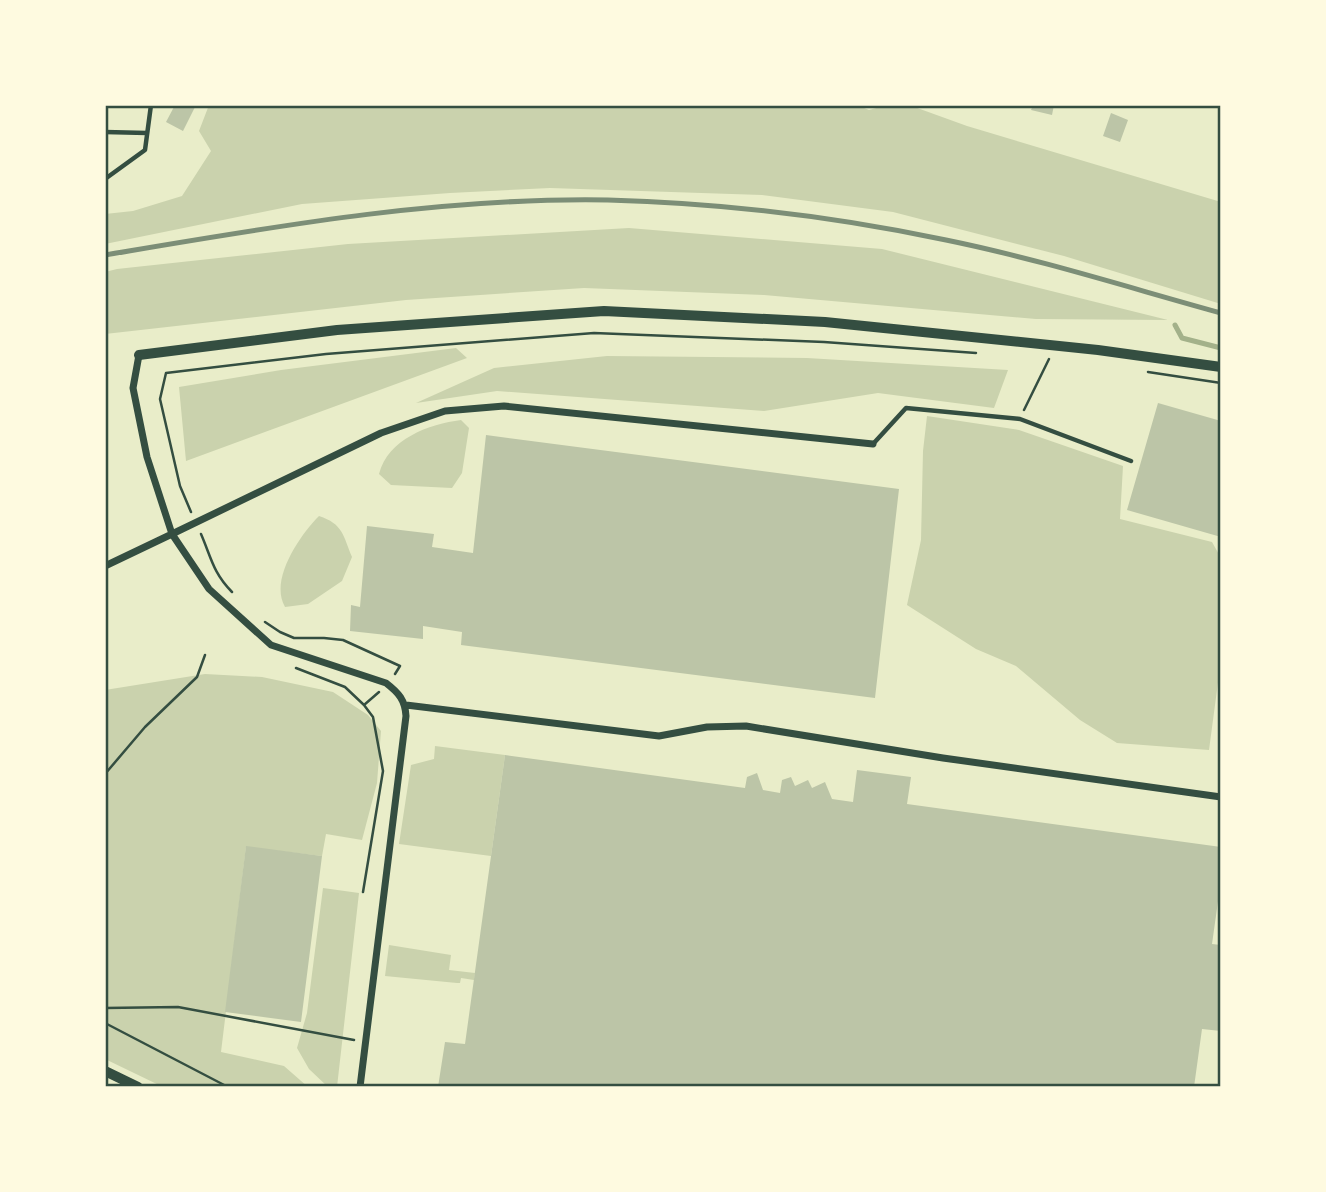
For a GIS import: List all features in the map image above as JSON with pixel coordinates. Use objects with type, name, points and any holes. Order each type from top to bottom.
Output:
[{"type":"street","points":[[360,1087],[406,705],[388,684],[271,645],[209,589],[172,534],[147,457],[132,388],[139,355],[337,330],[604,310],[825,322],[1098,350],[1221,367]]},
{"type":"street","points":[[105,566],[382,433],[445,411],[504,406],[873,444]]},
{"type":"street","points":[[406,705],[659,736],[707,727],[746,726],[943,758],[1221,797]]},
{"type":"street","points":[[105,1071],[138,1087]]},
{"type":"lane","points":[[105,179],[145,150],[151,105]]},
{"type":"lane","points":[[105,132],[147,133]]},
{"type":"lane","points":[[873,444],[906,408],[1020,419],[1131,461]]},
{"type":"path","points":[[237,597],[219,578],[180,486],[160,399],[166,373],[326,354],[594,333],[824,342],[983,353]]},
{"type":"path","points":[[1020,419],[1049,358]]},
{"type":"path","points":[[1142,372],[1221,383]]},
{"type":"path","points":[[264,621],[294,638],[343,640],[400,666],[388,684],[364,705]]},
{"type":"path","points":[[271,645],[280,632]]},
{"type":"path","points":[[105,774],[145,727],[197,677],[205,654]]},
{"type":"path","points":[[286,664],[345,687],[373,717],[383,771],[363,892]]},
{"type":"path","points":[[105,1008],[178,1007],[365,1042]]},
{"type":"path","points":[[105,1023],[228,1087]]},
{"type":"green space","points":[[209,105],[857,105],[869,110],[887,105],[909,105],[967,126],[1221,202],[1221,304],[1064,256],[893,212],[762,195],[550,188],[302,204],[105,244],[105,214],[133,211],[182,196],[211,151],[199,131]]},
{"type":"green space","points":[[629,228],[882,249],[1168,320],[1036,319],[764,295],[584,288],[406,300],[105,334],[105,272],[117,269],[348,244]]},
{"type":"green space","points":[[456,348],[467,358],[186,461],[179,387],[281,370]]},
{"type":"green space","points":[[607,356],[807,358],[1008,370],[994,408],[878,393],[764,411],[497,391],[416,403],[494,368]]},
{"type":"green space","points":[[927,416],[1019,430],[1123,466],[1120,519],[1212,542],[1221,558],[1221,660],[1209,750],[1117,743],[1080,720],[1016,666],[976,649],[907,605],[921,540],[923,451]]},
{"type":"green space","points":[[461,420],[469,428],[462,473],[452,488],[391,485],[379,474],[391,451],[411,435],[436,425]]},
{"type":"green space","points":[[319,516],[338,527],[352,557],[342,581],[308,604],[285,607],[281,596],[284,571],[303,534]]},
{"type":"green space","points":[[205,674],[262,677],[333,692],[368,715],[381,731],[377,783],[362,840],[326,834],[322,856],[246,847],[221,1052],[284,1066],[308,1087],[163,1087],[105,1059],[105,690]]},
{"type":"green space","points":[[435,746],[505,755],[491,856],[399,844],[411,765],[434,759]]},
{"type":"green space","points":[[323,888],[359,893],[337,1087],[328,1087],[309,1069],[297,1048],[307,1013]]},
{"type":"green space","points":[[389,945],[451,955],[449,970],[475,973],[474,980],[461,978],[460,983],[457,983],[385,976]]},
{"type":"building","points":[[175,105],[196,105],[183,131],[166,122]]},
{"type":"building","points":[[1033,105],[1054,105],[1052,115],[1031,110]]},
{"type":"building","points":[[1111,113],[1128,120],[1120,142],[1103,136]]},
{"type":"building","points":[[1158,403],[1221,421],[1221,537],[1127,510]]},
{"type":"building","points":[[486,435],[899,489],[875,698],[461,645],[462,632],[423,626],[423,639],[350,631],[351,605],[360,607],[367,526],[434,534],[432,547],[473,553]]},
{"type":"building","points":[[505,755],[745,788],[747,777],[757,773],[763,790],[780,793],[782,780],[791,777],[795,786],[808,780],[812,788],[825,782],[832,799],[853,802],[857,770],[911,777],[907,804],[1221,847],[1221,880],[1212,944],[1221,945],[1221,1031],[1202,1029],[1194,1087],[438,1087],[445,1042],[465,1044]]},
{"type":"building","points":[[246,846],[322,856],[301,1022],[225,1012]]},
{"type":"waterway","points":[[1175,325],[1182,338],[1221,348]]},
{"type":"railway","points":[[105,255],[355,216],[481,203],[608,200],[692,204],[778,212],[905,232],[1015,256],[1221,313]]}]
